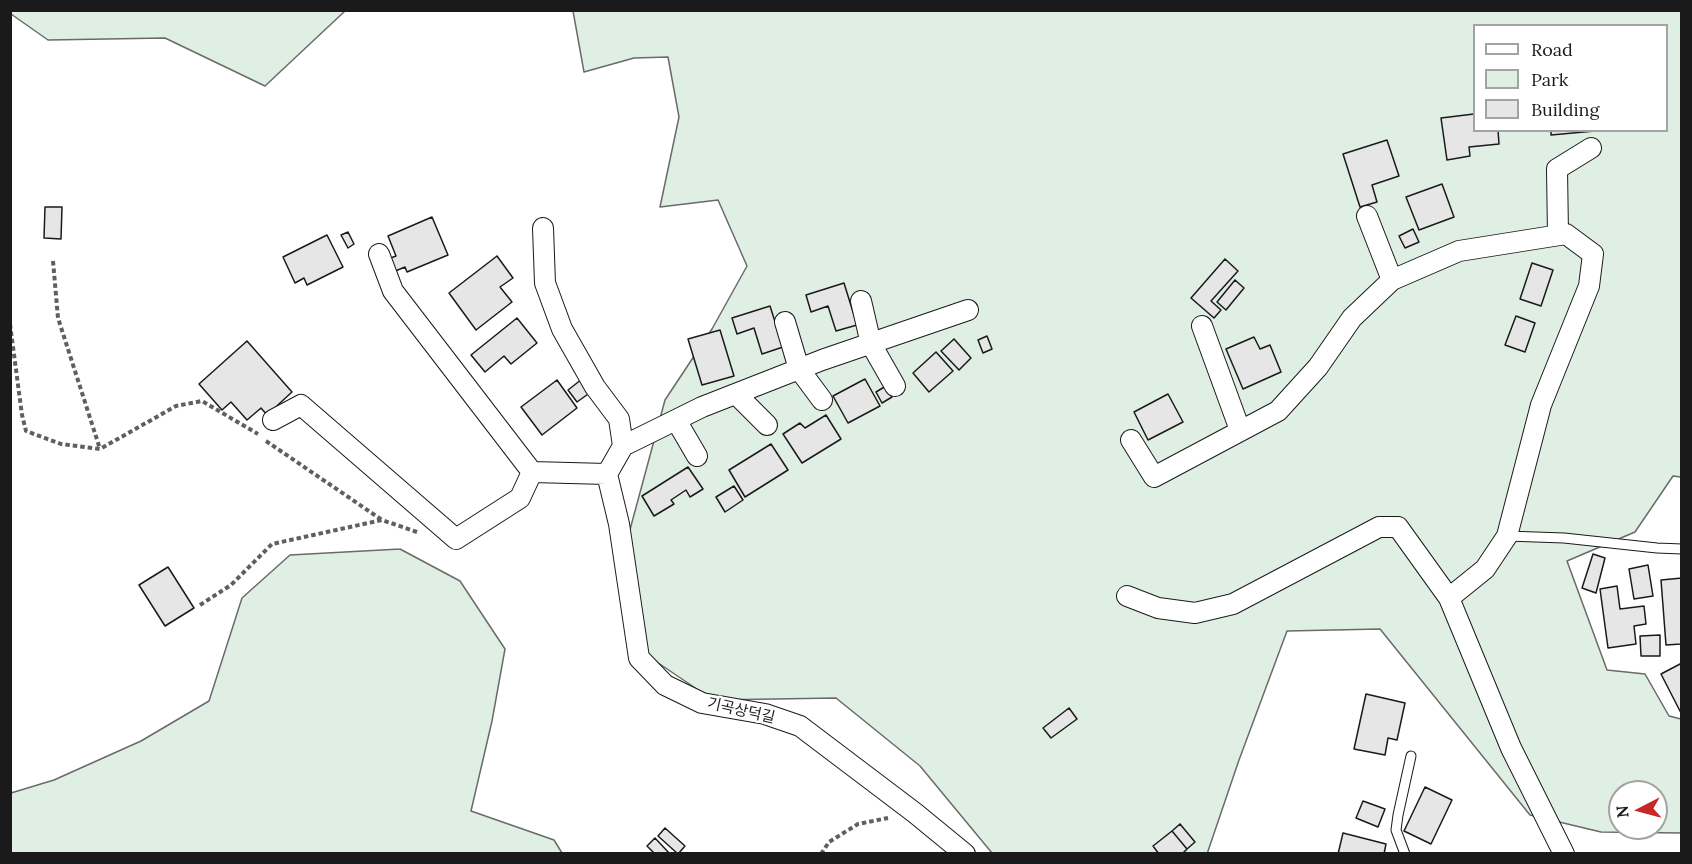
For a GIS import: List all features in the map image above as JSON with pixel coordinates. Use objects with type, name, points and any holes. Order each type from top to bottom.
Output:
[{"type":"street","points":[[1558,234],[1557,169],[1591,148]]},
{"type":"street","points":[[1367,216],[1392,280]]},
{"type":"street","points":[[543,228],[545,283],[562,329],[595,387],[619,419],[623,446]]},
{"type":"street","points":[[1131,440],[1154,477],[1278,411],[1318,367],[1352,318],[1392,280],[1459,251],[1566,234],[1593,254],[1589,286],[1541,405],[1507,536],[1485,569],[1449,598]]},
{"type":"street","points":[[379,254],[393,291],[532,472]]},
{"type":"street","points":[[861,301],[871,344],[895,386]]},
{"type":"street","points":[[532,472],[607,474],[623,446],[676,420],[799,369],[968,310]]},
{"type":"street","points":[[785,322],[799,369],[822,400]]},
{"type":"street","points":[[1202,326],[1240,430]]},
{"type":"street","points":[[736,394],[766,425]]},
{"type":"street","points":[[273,420],[301,405],[456,539],[520,498],[532,472]]},
{"type":"street","points":[[676,420],[697,456]]},
{"type":"street","name":"기곡상덕길","points":[[607,474],[619,524],[639,658],[664,685],[702,703],[765,714],[800,726],[965,854]]},
{"type":"street","points":[[1127,596],[1158,608],[1196,613],[1233,604],[1379,527],[1398,527],[1449,598],[1511,748],[1564,854]]},
{"type":"lane","points":[[1507,536],[1564,538],[1682,549]]},
{"type":"lane","points":[[1405,854],[1396,830],[1411,756]]},
{"type":"path","points":[[53,261],[58,318],[100,449]]},
{"type":"path","points":[[10,324],[26,431],[62,444],[100,449],[176,406],[202,402],[244,425],[382,520],[414,532],[456,539]]},
{"type":"path","points":[[201,605],[231,585],[272,544],[382,520]]},
{"type":"path","points":[[821,854],[829,842],[858,824],[915,813]]},
{"type":"green space","points":[[11,10],[345,11],[265,86],[165,38],[48,40],[11,14]]},
{"type":"green space","points":[[573,11],[1681,11],[1681,477],[1673,476],[1635,532],[1567,561],[1607,670],[1645,674],[1669,716],[1681,719],[1681,833],[1668,833],[1668,780],[1608,780],[1608,832],[1530,815],[1380,629],[1287,631],[1207,854],[992,853],[920,766],[836,698],[713,700],[645,654],[628,537],[665,400],[712,329],[747,266],[718,200],[660,207],[679,117],[668,57],[634,58],[584,72]]},
{"type":"green space","points":[[400,549],[460,581],[505,649],[492,721],[471,811],[554,840],[562,853],[11,853],[11,793],[54,780],[141,741],[209,701],[242,598],[290,555]]},
{"type":"building","points":[[1473,114],[1473,132],[1498,132],[1499,144],[1469,147],[1470,156],[1447,160],[1441,118]]},
{"type":"building","points":[[1551,132],[1584,132],[1551,135]]},
{"type":"building","points":[[1387,140],[1399,176],[1372,185],[1377,202],[1360,207],[1343,154]]},
{"type":"building","points":[[1442,184],[1454,217],[1419,230],[1406,197]]},
{"type":"building","points":[[45,207],[62,207],[61,239],[44,238]]},
{"type":"building","points":[[432,217],[448,255],[407,272],[405,267],[393,272],[388,259],[396,256],[388,236]]},
{"type":"building","points":[[1413,229],[1419,242],[1405,248],[1399,236]]},
{"type":"building","points":[[348,232],[354,244],[348,248],[341,235]]},
{"type":"building","points":[[327,235],[343,267],[307,285],[304,278],[295,283],[283,257]]},
{"type":"building","points":[[497,256],[513,278],[500,287],[512,302],[476,330],[449,293]]},
{"type":"building","points":[[1225,259],[1238,271],[1211,301],[1221,310],[1214,318],[1191,298]]},
{"type":"building","points":[[1532,263],[1553,270],[1541,306],[1520,299]]},
{"type":"building","points":[[1235,280],[1244,288],[1226,310],[1217,302]]},
{"type":"building","points":[[844,283],[857,325],[836,331],[828,306],[811,312],[806,295]]},
{"type":"building","points":[[770,306],[783,347],[762,354],[754,328],[737,334],[732,318]]},
{"type":"building","points":[[1516,316],[1535,323],[1525,352],[1505,345]]},
{"type":"building","points":[[517,318],[537,343],[511,364],[504,356],[485,372],[471,355]]},
{"type":"building","points":[[720,330],[734,376],[702,385],[688,339]]},
{"type":"building","points":[[987,336],[992,349],[983,353],[978,340]]},
{"type":"building","points":[[1254,337],[1260,349],[1270,345],[1281,372],[1243,389],[1226,349]]},
{"type":"building","points":[[954,339],[971,358],[959,370],[941,351]]},
{"type":"building","points":[[247,341],[292,392],[267,415],[261,408],[247,420],[231,402],[222,410],[199,384]]},
{"type":"building","points":[[936,352],[953,371],[929,392],[913,373]]},
{"type":"building","points":[[582,379],[591,392],[577,402],[568,390]]},
{"type":"building","points":[[865,379],[880,406],[848,423],[833,396]]},
{"type":"building","points":[[557,380],[577,408],[542,435],[521,407]]},
{"type":"building","points":[[886,386],[892,397],[882,403],[876,392]]},
{"type":"building","points":[[1168,394],[1183,422],[1148,440],[1134,412]]},
{"type":"building","points":[[826,415],[841,439],[802,463],[783,434],[800,423],[805,428]]},
{"type":"building","points":[[771,444],[788,470],[745,497],[729,470]]},
{"type":"building","points":[[688,467],[703,489],[690,497],[686,490],[671,500],[674,504],[654,516],[642,496]]},
{"type":"building","points":[[734,486],[743,500],[725,512],[716,497]]},
{"type":"building","points":[[1593,554],[1605,558],[1596,593],[1582,588]]},
{"type":"building","points":[[1648,565],[1653,596],[1634,599],[1629,569]]},
{"type":"building","points":[[168,567],[194,608],[165,626],[139,585]]},
{"type":"building","points":[[1682,578],[1681,644],[1666,645],[1661,580]]},
{"type":"building","points":[[1617,586],[1620,609],[1644,606],[1646,624],[1634,626],[1636,644],[1608,648],[1600,589]]},
{"type":"building","points":[[1660,635],[1660,656],[1641,656],[1640,636]]},
{"type":"building","points":[[1682,663],[1682,713],[1681,713],[1661,674]]},
{"type":"building","points":[[1366,694],[1405,703],[1397,740],[1388,738],[1385,755],[1354,749]]},
{"type":"building","points":[[1069,708],[1077,719],[1051,738],[1043,728]]},
{"type":"building","points":[[1425,787],[1452,800],[1431,844],[1404,831]]},
{"type":"building","points":[[1363,801],[1385,809],[1378,827],[1356,818]]},
{"type":"building","points":[[1180,824],[1195,842],[1187,849],[1172,831]]},
{"type":"building","points":[[665,828],[685,846],[678,854],[658,836]]},
{"type":"building","points":[[1172,831],[1187,849],[1182,854],[1159,854],[1153,846]]},
{"type":"building","points":[[1343,833],[1386,844],[1384,854],[1338,854]]},
{"type":"building","points":[[655,838],[670,854],[655,854],[647,846]]}]
